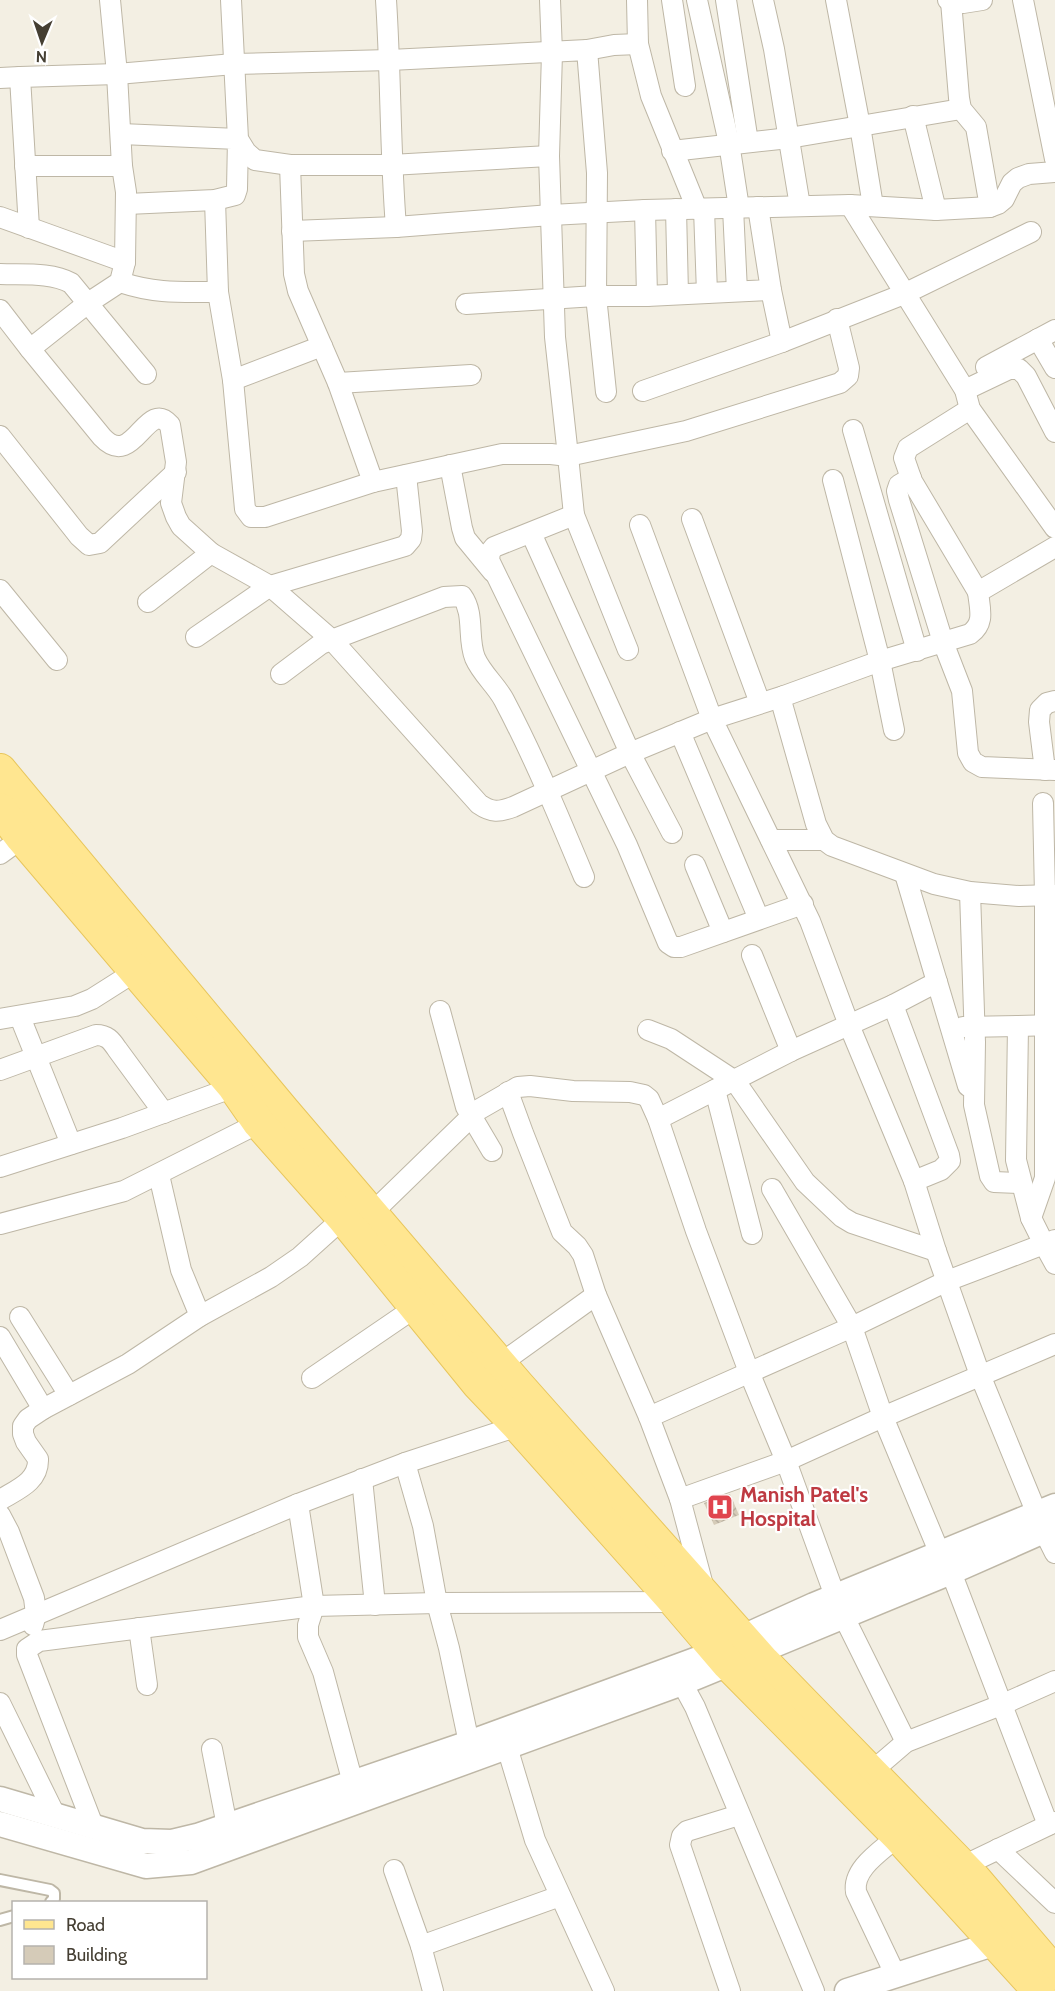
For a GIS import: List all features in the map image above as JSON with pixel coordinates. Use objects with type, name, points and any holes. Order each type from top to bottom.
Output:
[{"type":"main road","points":[[0,770],[147,965],[234,1087],[271,1117]]},
{"type":"main road","points":[[0,809],[11,846],[147,965],[271,1117],[500,1364],[705,1594],[736,1652]]},
{"type":"main road","points":[[359,1211],[416,1307],[478,1384],[675,1602],[736,1652],[861,1781],[963,1866],[1055,1973]]},
{"type":"main road","points":[[861,1781],[898,1836],[1039,1991]]},
{"type":"street","points":[[30,350],[88,303],[120,282],[125,262],[127,204],[122,166],[110,0]]},
{"type":"street","points":[[127,204],[214,200],[235,195],[238,139],[231,0]]},
{"type":"street","points":[[386,0],[390,60],[391,165],[396,227]]},
{"type":"street","points":[[550,0],[552,53],[549,156],[555,337],[573,515],[628,650]]},
{"type":"street","points":[[637,0],[638,44],[651,96],[672,151],[700,209],[708,293]]},
{"type":"street","points":[[672,0],[685,86]]},
{"type":"street","points":[[697,0],[743,208],[771,290],[782,342]]},
{"type":"street","points":[[726,0],[748,142]]},
{"type":"street","points":[[763,0],[774,49],[800,206]]},
{"type":"street","points":[[836,0],[873,206]]},
{"type":"street","points":[[982,0],[963,3],[950,1],[961,109],[976,127],[990,207]]},
{"type":"street","points":[[1023,0],[1055,159]]},
{"type":"street","points":[[0,78],[117,74],[234,64],[552,53],[638,44]]},
{"type":"street","points":[[587,50],[597,173],[596,296],[606,392]]},
{"type":"street","points":[[20,77],[29,228]]},
{"type":"street","points":[[672,151],[789,138],[961,109]]},
{"type":"street","points":[[913,116],[936,210]]},
{"type":"street","points":[[121,134],[238,139]]},
{"type":"street","points":[[238,139],[246,152],[255,160],[290,165],[391,165],[549,156]]},
{"type":"street","points":[[290,165],[294,274],[298,291],[338,383],[373,482]]},
{"type":"street","points":[[25,166],[122,166]]},
{"type":"street","points":[[292,231],[396,227],[645,210],[850,205],[936,210],[990,207],[1004,199],[1012,183],[1018,178],[1029,174],[1055,172]]},
{"type":"street","points":[[214,200],[218,291],[233,380],[245,508],[251,517],[265,518],[373,482],[502,454],[568,456],[686,431],[840,384],[848,376],[849,368],[837,319]]},
{"type":"street","points":[[850,205],[962,386],[970,409],[1055,528]]},
{"type":"street","points":[[737,291],[743,208]]},
{"type":"street","points":[[676,209],[678,294]]},
{"type":"street","points":[[645,210],[647,296]]},
{"type":"street","points":[[0,218],[125,262]]},
{"type":"street","points":[[643,392],[782,342],[904,294],[1031,232]]},
{"type":"street","points":[[0,274],[41,275],[71,283],[146,374]]},
{"type":"street","points":[[120,282],[159,292],[218,291]]},
{"type":"street","points":[[466,304],[596,296],[771,290]]},
{"type":"street","points":[[0,310],[102,437],[114,447],[120,448],[127,444],[155,419],[166,420],[172,433],[176,472],[171,503],[181,526],[211,553],[270,586],[332,639],[479,804],[489,812],[501,812],[513,807],[630,753],[712,719],[880,661],[970,634],[977,629],[981,621],[978,592],[910,478],[904,458],[908,448],[970,409]]},
{"type":"street","points":[[962,386],[1047,334],[1055,368]]},
{"type":"street","points":[[233,380],[322,346]]},
{"type":"street","points":[[962,386],[1009,369],[1019,369],[1026,376],[1055,432]]},
{"type":"street","points":[[338,383],[471,375]]},
{"type":"street","points":[[854,430],[916,651]]},
{"type":"street","points":[[0,436],[79,536],[90,545],[100,543],[176,472]]},
{"type":"street","points":[[450,465],[465,538],[495,574]]},
{"type":"street","points":[[196,637],[270,586],[405,546],[411,539],[412,531],[406,475]]},
{"type":"street","points":[[910,478],[899,485],[897,492],[943,642],[962,691],[968,753],[973,762],[982,767],[1050,770],[1039,722],[1040,710],[1047,703],[1055,701]]},
{"type":"street","points":[[833,480],[880,661],[894,730]]},
{"type":"street","points":[[573,515],[494,547],[490,552],[489,560],[627,844],[668,944],[681,947],[803,904]]},
{"type":"street","points":[[692,519],[760,703]]},
{"type":"street","points":[[640,525],[712,719],[803,904],[849,1025],[914,1181],[980,1375],[1048,1519],[1055,1553]]},
{"type":"street","points":[[531,533],[630,753],[672,833]]},
{"type":"street","points":[[978,592],[1055,547]]},
{"type":"street","points":[[148,602],[211,553]]},
{"type":"street","points":[[0,590],[57,660]]},
{"type":"street","points":[[281,674],[309,652],[332,639],[444,597],[462,596],[469,610],[472,649],[475,657],[503,698],[548,790],[584,877]]},
{"type":"street","points":[[784,696],[782,704],[816,824],[824,840],[842,852],[934,884],[970,892],[1019,896],[1050,895]]},
{"type":"street","points":[[680,732],[759,920]]},
{"type":"street","points":[[1031,1218],[1045,1178],[1050,1025],[1050,895],[1043,803]]},
{"type":"street","points":[[771,840],[824,840]]},
{"type":"street","points":[[695,865],[723,932]]},
{"type":"street","points":[[905,874],[974,1105],[990,1176],[994,1182],[1001,1184],[1021,1183]]},
{"type":"street","points":[[970,892],[974,1105]]},
{"type":"street","points":[[752,955],[791,1051]]},
{"type":"street","points":[[0,1020],[75,1006],[92,999],[147,965]]},
{"type":"street","points":[[658,1119],[791,1051],[893,1005],[937,982]]},
{"type":"street","points":[[893,1005],[950,1161],[941,1170],[914,1181]]},
{"type":"street","points":[[440,1011],[466,1107],[492,1151]]},
{"type":"street","points":[[20,1017],[71,1144]]},
{"type":"street","points":[[951,1028],[1050,1025]]},
{"type":"street","points":[[1018,1026],[1016,1160],[1031,1218],[1049,1242],[1055,1264]]},
{"type":"street","points":[[648,1030],[671,1039],[735,1081],[805,1182],[842,1217],[852,1223],[936,1251]]},
{"type":"street","points":[[0,1070],[96,1035],[103,1035],[110,1039],[164,1113]]},
{"type":"street","points":[[0,1167],[164,1113],[234,1087]]},
{"type":"street","points":[[0,1500],[29,1482],[36,1474],[38,1459],[23,1434],[23,1426],[28,1419],[128,1364],[200,1316],[286,1268],[359,1211],[478,1110],[518,1087],[637,1093],[649,1099],[658,1119],[748,1372],[786,1461],[840,1606],[906,1742]]},
{"type":"street","points":[[715,1090],[752,1234]]},
{"type":"street","points":[[508,1092],[562,1232],[583,1255],[596,1294],[649,1417],[680,1499],[705,1594]]},
{"type":"street","points":[[0,1224],[124,1191],[271,1117]]},
{"type":"street","points":[[159,1175],[182,1270],[200,1316]]},
{"type":"street","points":[[772,1189],[852,1327],[883,1418],[946,1563],[1001,1705],[1052,1823],[963,1866]]},
{"type":"street","points":[[649,1417],[852,1327],[947,1281],[1049,1242]]},
{"type":"street","points":[[500,1364],[596,1294]]},
{"type":"street","points":[[312,1378],[416,1307]]},
{"type":"street","points":[[20,1317],[69,1395]]},
{"type":"street","points":[[0,1337],[43,1409]]},
{"type":"street","points":[[680,1499],[786,1461],[1055,1344]]},
{"type":"street","points":[[0,1630],[298,1504],[405,1463],[518,1426]]},
{"type":"street","points":[[405,1463],[423,1526],[437,1603],[469,1743]]},
{"type":"street","points":[[362,1479],[375,1605]]},
{"type":"street","points":[[298,1504],[314,1606],[308,1625],[308,1637],[323,1672],[353,1783]]},
{"type":"street","points":[[0,1515],[9,1532],[34,1598],[36,1614],[27,1649],[29,1662],[94,1828]]},
{"type":"street","points":[[0,1799],[142,1841],[172,1842],[197,1836],[736,1652],[1048,1519]]},
{"type":"street","points":[[27,1649],[39,1641],[314,1606],[675,1602]]},
{"type":"street","points":[[139,1628],[147,1685]]},
{"type":"street","points":[[0,1824],[146,1866],[191,1862],[682,1683],[736,1652]]},
{"type":"street","points":[[861,1781],[906,1742],[1055,1681]]},
{"type":"street","points":[[682,1683],[695,1707],[814,1991]]},
{"type":"street","points":[[0,1703],[56,1817]]},
{"type":"street","points":[[507,1747],[535,1840],[604,1991]]},
{"type":"street","points":[[212,1749],[227,1826]]},
{"type":"street","points":[[730,1991],[680,1845],[682,1836],[687,1831],[740,1815]]},
{"type":"street","points":[[895,1974],[856,1892],[855,1885],[862,1868],[898,1836]]},
{"type":"street","points":[[998,1849],[1055,1903]]},
{"type":"street","points":[[394,1870],[421,1946],[433,1991]]},
{"type":"street","points":[[421,1946],[560,1896]]},
{"type":"street","points":[[847,1991],[996,1942]]},
{"type":"lane","points":[[0,1880],[50,1890],[54,1893],[52,1901]]},
{"type":"building","points":[[730,1494],[739,1515],[714,1525],[704,1503]]},
{"type":"place","name":"Manish Patel's Hospital","points":[[720,1507]]}]
